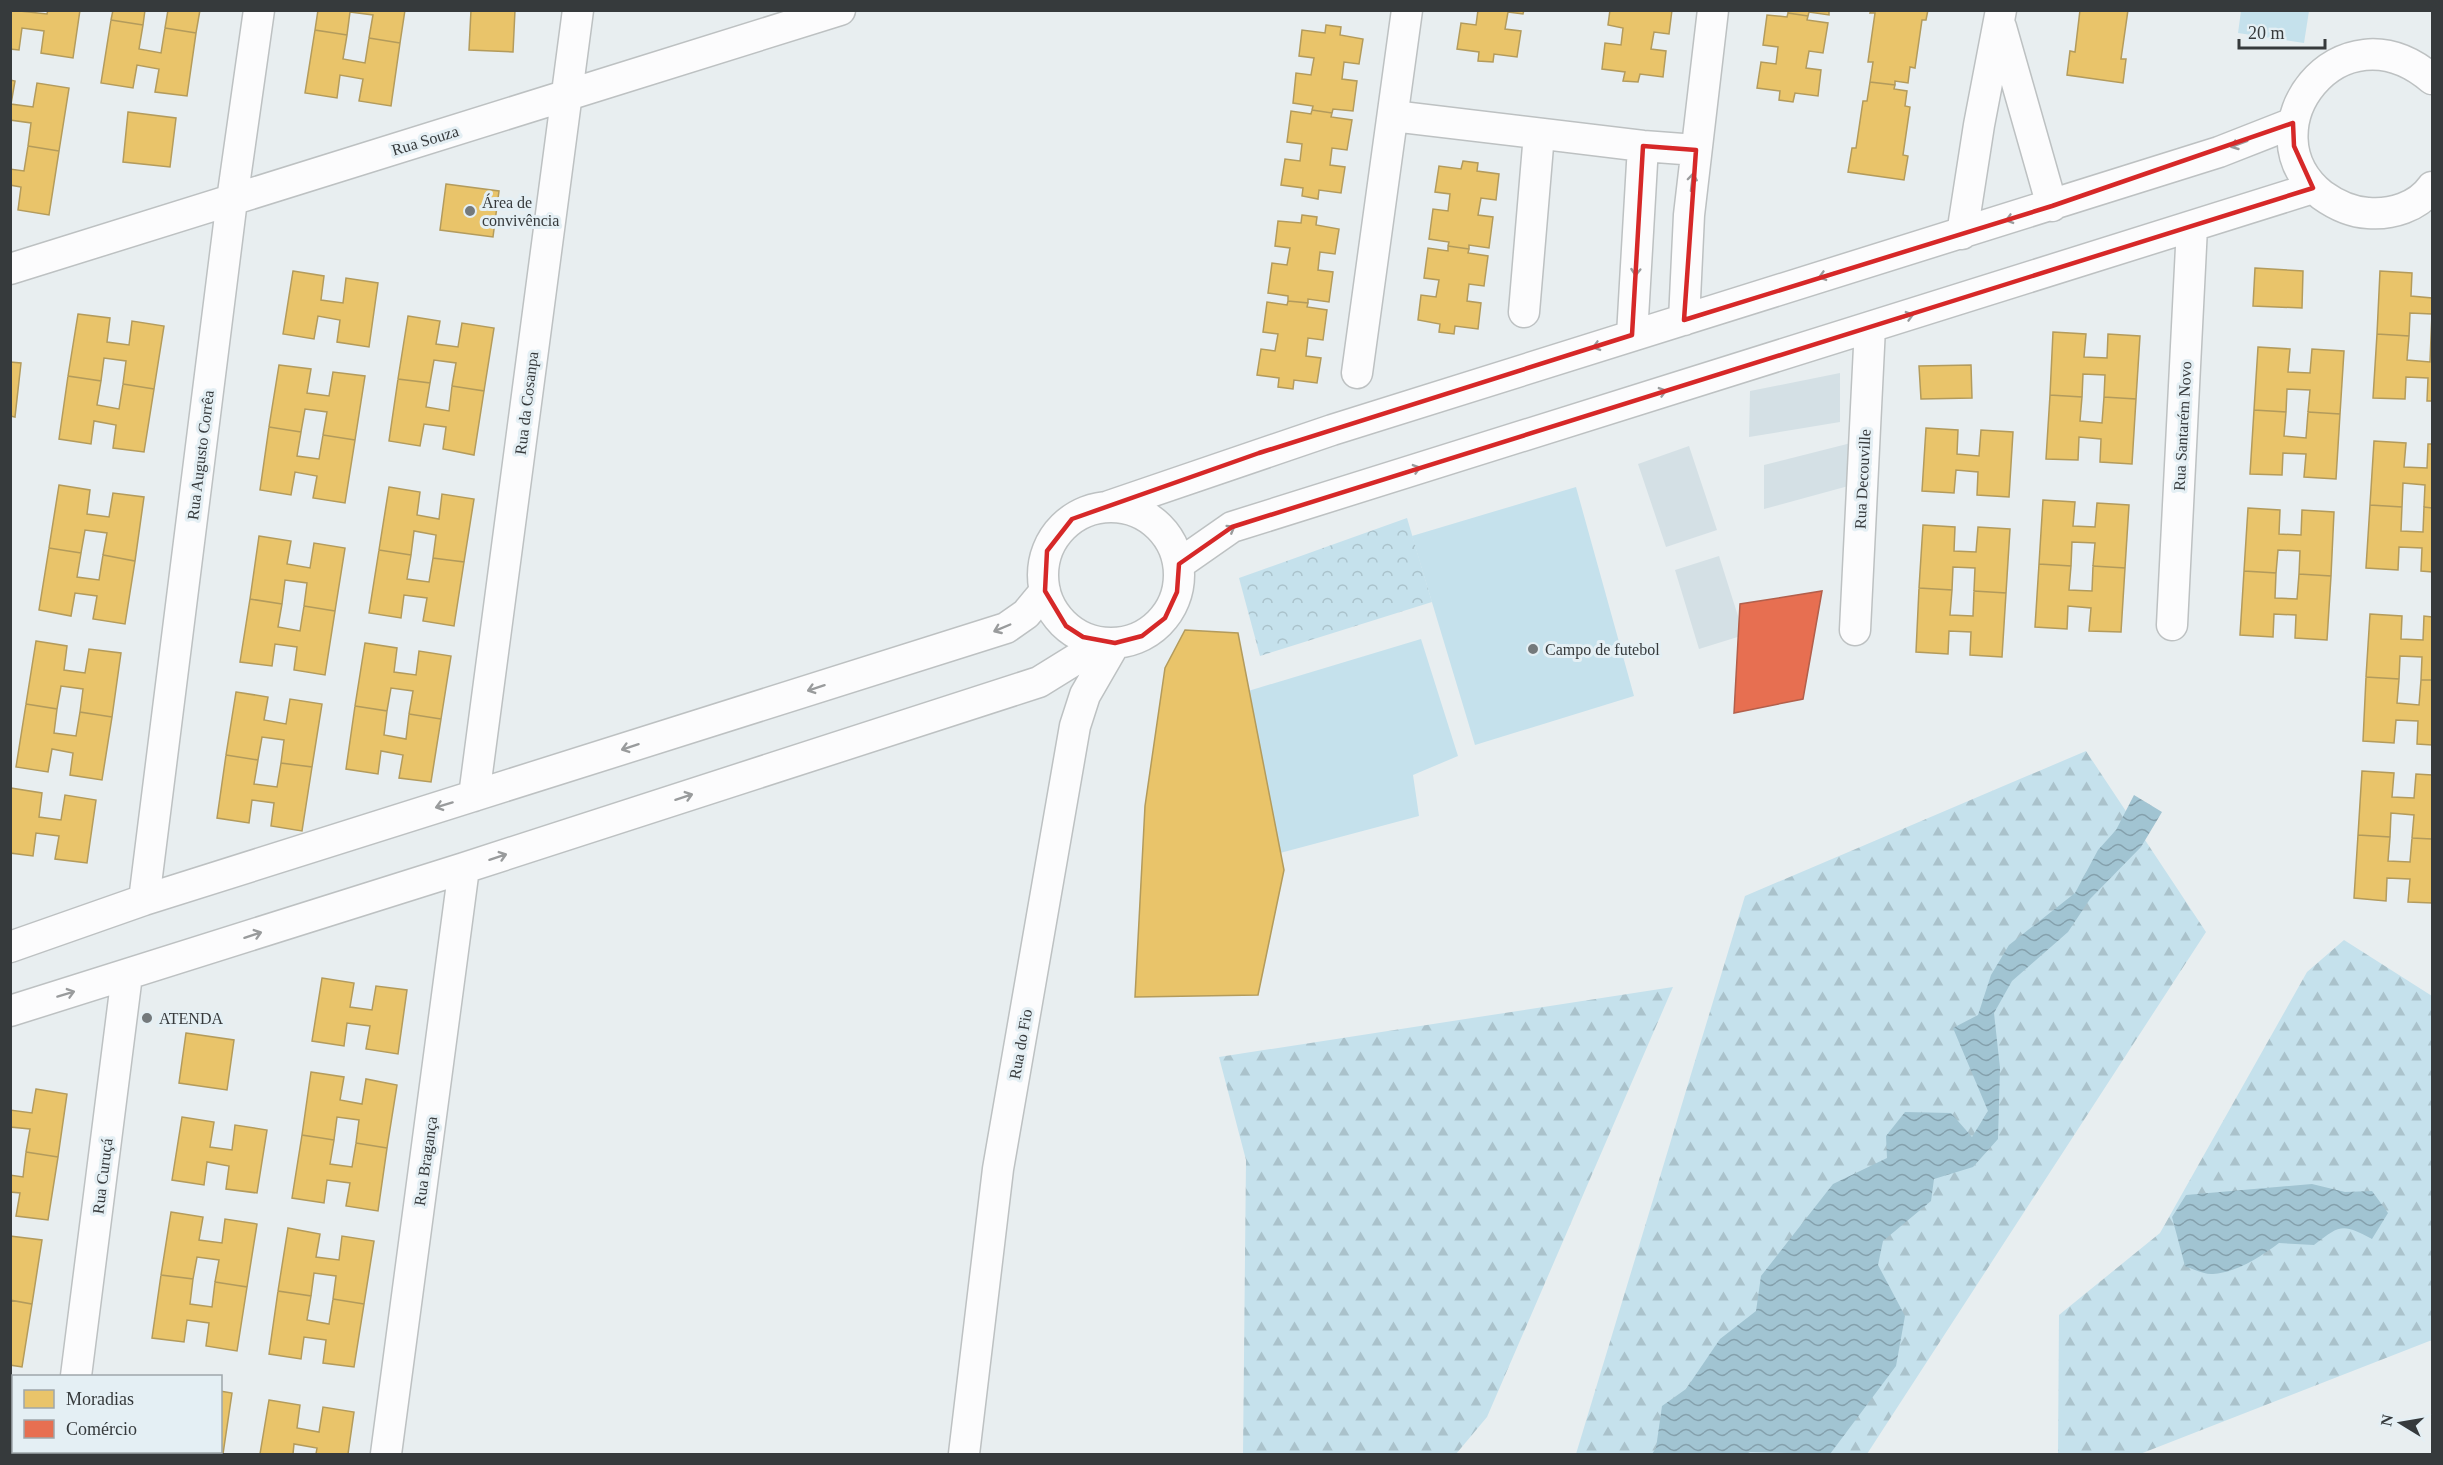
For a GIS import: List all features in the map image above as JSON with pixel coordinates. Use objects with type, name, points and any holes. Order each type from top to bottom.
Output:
[{"type":"street","name":"Rua Augusto Corrêa","points":[[144,900],[232,200],[259,10]]},
{"type":"street","name":"Rua da Cosanpa","points":[[474,796],[578,10]]},
{"type":"street","name":"Rua Souza","points":[[10,268],[840,10]]},
{"type":"street","points":[[1357,373],[1407,10]]},
{"type":"street","points":[[1683,320],[1689,215],[1713,10]]},
{"type":"street","points":[[2000,16],[2052,206]]},
{"type":"street","points":[[1962,234],[1980,116],[2000,16]]},
{"type":"street","points":[[2433,79],[2416,64],[2392,54],[2365,52],[2339,60],[2317,75],[2301,97],[2293,123],[2294,146],[2301,168],[2313,188],[2333,204],[2357,213],[2382,214],[2406,207],[2428,194],[2433,187]]},
{"type":"street","points":[[1393,116],[1643,146],[1696,150]]},
{"type":"street","points":[[1109,643],[1083,637],[1066,626],[1053,610],[1045,591],[1043,571],[1047,551],[1057,533],[1072,519],[1089,510],[1109,506],[1269,450],[1632,335],[2052,206],[2219,152],[2293,123]]},
{"type":"street","points":[[1524,312],[1539,134]]},
{"type":"street","points":[[1632,335],[1643,146]]},
{"type":"street","points":[[1179,564],[1232,527],[2313,188]]},
{"type":"street","name":"Rua Santarém Novo","points":[[2172,625],[2192,227]]},
{"type":"street","name":"Rua Decouville","points":[[1855,630],[1870,327]]},
{"type":"street","points":[[10,1011],[464,868],[1039,682],[1109,643],[1143,636],[1165,618],[1177,592],[1179,564],[1173,545],[1162,529],[1147,516],[1129,508],[1109,506]]},
{"type":"street","points":[[10,947],[144,900],[1006,628],[1026,614],[1045,591]]},
{"type":"street","name":"Rua do Fio","points":[[964,1455],[998,1169],[1076,726],[1085,695],[1109,643]]},
{"type":"street","name":"Rua Bragança","points":[[386,1455],[464,868]]},
{"type":"street","name":"Rua Curuçá","points":[[76,1375],[128,975]]},
{"type":"highlighted area","points":[[2293,123],[2294,146],[2313,188],[1232,527],[1179,564],[1177,592],[1165,618],[1142,636],[1115,643],[1083,637],[1066,626],[1045,591],[1047,551],[1072,519],[1259,453],[1632,335],[1643,146],[1696,150],[1684,320],[2052,206]]},
{"type":"shaded area","points":[[1840,373],[1840,422],[1749,437],[1750,391]]},
{"type":"shaded area","points":[[1855,442],[1852,485],[1764,509],[1764,465]]},
{"type":"shaded area","points":[[1689,446],[1717,530],[1666,547],[1638,464]]},
{"type":"shaded area","points":[[1719,556],[1744,635],[1699,649],[1675,570]]},
{"type":"green space","points":[[2241,11],[2309,11],[2304,43],[2238,33]]},
{"type":"green space","name":"Campo de futebol","points":[[1576,487],[1634,696],[1475,745],[1412,536]]},
{"type":"green space","points":[[1407,518],[1432,602],[1260,656],[1239,578]]},
{"type":"green space","points":[[1421,639],[1458,756],[1413,775],[1419,816],[1280,853],[1235,695]]},
{"type":"green space","points":[[2086,751],[2206,932],[1867,1454],[1576,1454],[1745,896]]},
{"type":"green space","points":[[2344,940],[2432,996],[2432,1340],[2140,1454],[2058,1454],[2059,1315],[2160,1233],[2307,972]]},
{"type":"green space","points":[[1673,987],[1487,1417],[1456,1454],[1243,1454],[1246,1160],[1219,1057]]},
{"type":"water","points":[[2134,795],[2162,812],[2141,847],[2090,899],[2068,932],[2012,981],[1994,1013],[2000,1068],[1998,1139],[1973,1167],[1934,1179],[1931,1201],[1883,1241],[1878,1265],[1905,1316],[1896,1366],[1830,1454],[1750,1452],[1746,1454],[1652,1454],[1656,1448],[1662,1406],[1686,1389],[1720,1339],[1756,1311],[1761,1276],[1833,1184],[1887,1158],[1886,1136],[1905,1112],[1951,1113],[1972,1137],[1988,1111],[1953,1028],[1978,1015],[1991,975],[2009,945],[2075,893],[2098,850],[2116,830]]},
{"type":"water","points":[[2312,1184],[2345,1192],[2372,1191],[2388,1213],[2372,1239],[2354,1230],[2341,1228],[2314,1245],[2279,1243],[2248,1263],[2222,1273],[2206,1274],[2185,1266],[2172,1217],[2186,1195]]},
{"type":"building: Moradias","points":[[10,10],[47,14],[48,10],[80,10],[73,58],[41,53],[44,31],[22,28],[19,50],[10,49]]},
{"type":"building: Moradias","points":[[113,10],[145,10],[143,25],[111,20]]},
{"type":"building: Moradias","points":[[168,10],[200,10],[196,33],[165,28]]},
{"type":"building: Moradias","points":[[318,10],[405,10],[400,43],[369,38],[373,15],[350,12],[347,35],[315,30]]},
{"type":"building: Moradias","points":[[471,10],[515,10],[513,52],[469,50]]},
{"type":"building: Moradias","points":[[1478,10],[1524,10],[1523,14],[1508,12],[1505,29],[1521,31],[1517,57],[1494,54],[1493,62],[1478,61],[1479,52],[1457,49],[1461,23],[1476,25]]},
{"type":"building: Moradias","points":[[1610,10],[1672,10],[1669,34],[1654,32],[1651,49],[1666,51],[1663,77],[1640,74],[1638,82],[1623,81],[1625,72],[1602,69],[1605,43],[1621,45],[1623,28],[1608,25]]},
{"type":"building: Moradias","points":[[1788,10],[1829,10],[1829,15],[1809,12],[1808,16],[1788,13]]},
{"type":"building: Moradias","points":[[1871,10],[1928,10],[1926,20],[1922,20],[1915,68],[1910,67],[1908,83],[1895,81],[1895,85],[1870,82],[1873,62],[1868,62],[1875,13],[1870,13]]},
{"type":"building: Moradias","points":[[2080,10],[2128,10],[2121,59],[2126,59],[2123,83],[2067,75],[2070,51],[2075,52]]},
{"type":"building: Moradias","points":[[1788,13],[1808,16],[1807,20],[1828,23],[1823,53],[1809,51],[1806,68],[1821,70],[1818,96],[1795,93],[1793,102],[1779,100],[1780,91],[1757,88],[1761,62],[1776,64],[1778,47],[1763,45],[1767,15],[1787,17]]},
{"type":"building: Moradias","points":[[111,20],[143,25],[139,49],[161,53],[165,28],[196,33],[187,96],[155,92],[159,69],[137,65],[133,88],[101,83]]},
{"type":"building: Moradias","points":[[1326,25],[1341,27],[1340,35],[1363,39],[1359,64],[1344,62],[1342,79],[1357,81],[1353,111],[1333,109],[1332,113],[1312,110],[1313,106],[1293,103],[1296,73],[1311,75],[1314,58],[1299,56],[1302,30],[1325,33]]},
{"type":"building: Moradias","points":[[315,30],[347,35],[343,59],[365,63],[369,38],[400,43],[391,106],[359,101],[363,79],[340,75],[337,98],[305,93]]},
{"type":"building: Moradias","points":[[10,80],[15,81],[11,104],[33,107],[37,83],[69,88],[59,151],[28,146],[31,123],[10,120]]},
{"type":"building: Moradias","points":[[1870,82],[1895,85],[1894,89],[1907,91],[1905,106],[1910,107],[1903,155],[1908,156],[1904,180],[1848,172],[1852,148],[1856,148],[1863,101],[1867,101]]},
{"type":"building: Moradias","points":[[1312,110],[1332,113],[1331,117],[1352,120],[1347,150],[1332,148],[1330,165],[1345,167],[1341,193],[1319,190],[1318,199],[1302,196],[1303,188],[1281,185],[1285,159],[1300,161],[1302,144],[1287,142],[1291,111],[1311,114]]},
{"type":"building: Moradias","points":[[128,112],[176,118],[170,167],[123,162]]},
{"type":"building: Moradias","points":[[28,146],[59,151],[49,215],[18,210],[21,187],[10,185],[10,169],[24,171]]},
{"type":"building: Moradias","points":[[1463,161],[1478,163],[1477,171],[1499,174],[1496,200],[1481,198],[1478,215],[1493,217],[1489,248],[1469,245],[1469,249],[1448,246],[1449,242],[1429,239],[1433,209],[1448,211],[1450,194],[1435,192],[1439,166],[1461,169]]},
{"type":"building: Moradias","name":"Área de convivência","points":[[446,184],[499,191],[493,237],[440,230]]},
{"type":"building: Moradias","points":[[1302,215],[1317,217],[1316,225],[1339,229],[1335,254],[1320,252],[1318,270],[1333,272],[1329,302],[1308,299],[1308,303],[1288,301],[1288,296],[1268,293],[1272,263],[1287,265],[1290,248],[1275,246],[1278,221],[1301,223]]},
{"type":"building: Moradias","points":[[1448,246],[1469,249],[1468,253],[1488,256],[1484,286],[1469,284],[1467,301],[1481,303],[1478,329],[1455,326],[1454,334],[1439,332],[1440,324],[1418,320],[1421,295],[1436,297],[1439,280],[1424,278],[1428,248],[1448,251]]},
{"type":"building: Moradias","points":[[2255,268],[2303,271],[2302,308],[2253,306]]},
{"type":"building: Moradias","points":[[293,271],[324,276],[321,300],[343,303],[346,278],[378,283],[369,347],[337,342],[340,320],[318,316],[314,339],[283,334]]},
{"type":"building: Moradias","points":[[2380,271],[2412,273],[2411,296],[2432,298],[2432,314],[2410,313],[2409,336],[2377,334]]},
{"type":"building: Moradias","points":[[1288,301],[1308,303],[1307,307],[1327,310],[1323,340],[1308,338],[1306,356],[1321,358],[1317,383],[1294,380],[1293,389],[1278,387],[1279,378],[1257,375],[1261,349],[1275,351],[1278,334],[1263,332],[1267,302],[1287,305]]},
{"type":"building: Moradias","points":[[78,314],[110,318],[107,342],[129,345],[132,321],[164,326],[154,389],[123,384],[126,361],[104,358],[101,381],[68,376]]},
{"type":"building: Moradias","points":[[408,316],[440,321],[436,344],[458,347],[462,323],[494,328],[484,391],[452,386],[456,363],[434,360],[430,383],[398,379]]},
{"type":"building: Moradias","points":[[2053,332],[2086,334],[2084,357],[2107,358],[2108,334],[2140,336],[2136,399],[2104,397],[2105,375],[2083,374],[2082,397],[2050,395]]},
{"type":"building: Moradias","points":[[2377,334],[2409,336],[2407,360],[2430,362],[2432,337],[2432,401],[2427,401],[2428,378],[2406,377],[2405,399],[2373,398]]},
{"type":"building: Moradias","points":[[2258,347],[2290,349],[2288,372],[2310,373],[2312,349],[2344,351],[2340,414],[2308,412],[2310,390],[2287,389],[2286,412],[2254,410]]},
{"type":"building: Moradias","points":[[10,362],[21,363],[15,417],[10,416]]},
{"type":"building: Moradias","points":[[279,365],[311,369],[307,393],[329,396],[333,372],[365,376],[355,440],[323,435],[327,412],[305,409],[301,432],[269,427]]},
{"type":"building: Moradias","points":[[1971,365],[1972,398],[1921,399],[1919,366]]},
{"type":"building: Moradias","points":[[68,376],[101,381],[97,405],[119,409],[123,384],[154,389],[144,452],[113,448],[116,425],[94,421],[91,444],[59,439]]},
{"type":"building: Moradias","points":[[398,379],[430,383],[426,407],[449,411],[452,386],[484,391],[474,455],[443,449],[446,427],[424,424],[420,446],[389,441]]},
{"type":"building: Moradias","points":[[2050,395],[2082,397],[2080,421],[2102,423],[2104,397],[2136,399],[2132,464],[2100,462],[2101,439],[2079,437],[2078,460],[2046,459]]},
{"type":"building: Moradias","points":[[2254,410],[2286,412],[2284,436],[2306,438],[2308,412],[2340,414],[2336,479],[2304,477],[2306,454],[2283,453],[2282,475],[2250,474]]},
{"type":"building: Moradias","points":[[269,427],[301,432],[297,456],[319,459],[323,435],[355,440],[345,503],[313,498],[317,476],[295,472],[291,495],[260,490]]},
{"type":"building: Moradias","points":[[1926,428],[1958,430],[1957,454],[1979,456],[1981,430],[2013,432],[2009,497],[1977,495],[1978,472],[1956,470],[1954,493],[1922,491]]},
{"type":"building: Moradias","points":[[2374,441],[2406,443],[2404,467],[2427,468],[2428,444],[2432,444],[2432,508],[2424,507],[2425,485],[2403,483],[2402,507],[2370,505]]},
{"type":"building: Moradias","points":[[59,485],[90,490],[87,514],[109,517],[113,493],[144,497],[135,561],[103,555],[107,533],[85,530],[81,553],[49,548]]},
{"type":"building: Moradias","points":[[389,487],[420,492],[417,515],[439,519],[442,494],[474,499],[464,562],[433,558],[436,535],[414,531],[411,555],[379,550]]},
{"type":"building: Moradias","points":[[2043,500],[2075,502],[2073,526],[2095,527],[2097,503],[2129,505],[2125,568],[2093,566],[2095,543],[2072,542],[2071,566],[2039,564]]},
{"type":"building: Moradias","points":[[2370,505],[2402,507],[2401,531],[2423,532],[2424,507],[2432,508],[2432,572],[2421,571],[2422,548],[2399,547],[2398,570],[2366,568]]},
{"type":"building: Moradias","points":[[2248,508],[2280,510],[2279,534],[2301,535],[2302,510],[2334,512],[2331,576],[2299,574],[2300,551],[2278,550],[2276,573],[2244,571]]},
{"type":"building: Moradias","points":[[1923,525],[1955,527],[1954,551],[1976,552],[1978,527],[2010,529],[2006,593],[1974,591],[1975,568],[1953,567],[1952,590],[1919,588]]},
{"type":"building: Moradias","points":[[259,536],[291,541],[287,564],[310,568],[314,543],[345,548],[335,611],[304,606],[307,583],[285,580],[282,604],[250,599]]},
{"type":"building: Moradias","points":[[49,548],[81,553],[77,577],[99,580],[103,555],[135,561],[125,624],[93,619],[97,596],[75,593],[71,616],[39,610]]},
{"type":"building: Moradias","points":[[379,550],[411,555],[407,579],[429,582],[433,558],[464,562],[454,626],[423,621],[427,598],[404,595],[401,618],[369,613]]},
{"type":"building: Moradias","points":[[2039,564],[2071,566],[2069,590],[2092,591],[2093,566],[2125,568],[2121,632],[2089,631],[2091,608],[2068,606],[2067,629],[2035,627]]},
{"type":"building: Moradias","points":[[2244,571],[2276,573],[2275,598],[2297,599],[2299,574],[2331,576],[2327,640],[2295,638],[2296,615],[2274,614],[2273,637],[2240,635]]},
{"type":"building: Moradias","points":[[1919,588],[1952,590],[1950,615],[1973,616],[1974,591],[2006,593],[2002,657],[1970,655],[1971,632],[1949,631],[1948,654],[1916,652]]},
{"type":"building: Moradias","points":[[250,599],[282,604],[278,627],[300,631],[304,606],[335,611],[325,675],[294,670],[297,647],[275,644],[272,666],[240,662]]},
{"type":"building: Moradias","points":[[2370,614],[2402,616],[2401,639],[2423,640],[2424,616],[2432,617],[2432,680],[2421,680],[2422,657],[2400,656],[2399,679],[2366,677]]},
{"type":"building: Moradias","points":[[1185,630],[1238,633],[1284,870],[1258,995],[1135,997],[1145,806],[1165,668]]},
{"type":"building: Moradias","points":[[36,641],[67,646],[64,670],[85,673],[89,649],[121,653],[112,717],[80,712],[83,689],[61,686],[57,709],[26,704]]},
{"type":"building: Moradias","points":[[365,643],[397,648],[394,672],[416,675],[419,651],[451,656],[441,719],[409,714],[413,691],[391,688],[387,711],[355,706]]},
{"type":"building: Moradias","points":[[2366,677],[2399,679],[2397,703],[2419,705],[2421,680],[2432,680],[2432,745],[2417,744],[2418,721],[2396,720],[2394,743],[2363,741]]},
{"type":"building: Moradias","points":[[236,692],[268,697],[264,720],[286,724],[290,699],[322,704],[312,767],[281,763],[284,740],[262,737],[258,760],[226,755]]},
{"type":"building: Moradias","points":[[26,704],[57,709],[54,733],[76,736],[80,712],[112,717],[102,780],[70,775],[73,753],[52,749],[48,772],[16,767]]},
{"type":"building: Moradias","points":[[355,706],[387,711],[384,735],[406,739],[409,714],[441,719],[431,782],[399,778],[403,755],[381,751],[378,774],[346,769]]},
{"type":"building: Moradias","points":[[226,755],[258,760],[254,784],[277,787],[281,763],[312,767],[302,831],[271,826],[274,803],[252,800],[249,823],[217,818]]},
{"type":"building: Moradias","points":[[2362,771],[2394,773],[2392,797],[2414,798],[2416,774],[2432,775],[2432,839],[2412,838],[2414,815],[2391,813],[2390,837],[2358,835]]},
{"type":"building: Moradias","points":[[11,788],[42,793],[39,817],[61,820],[65,795],[96,800],[87,863],[55,859],[59,836],[36,833],[33,856],[10,853]]},
{"type":"building: Moradias","points":[[2358,835],[2390,837],[2388,861],[2410,862],[2412,838],[2432,839],[2432,903],[2408,902],[2410,879],[2387,878],[2386,901],[2354,898]]},
{"type":"building: Moradias","points":[[322,978],[354,983],[350,1007],[372,1010],[376,986],[407,990],[398,1054],[366,1049],[370,1026],[347,1023],[344,1046],[312,1041]]},
{"type":"building: Moradias","points":[[186,1033],[234,1040],[227,1090],[179,1083]]},
{"type":"building: Moradias","points":[[311,1072],[344,1077],[340,1100],[362,1104],[366,1079],[397,1085],[387,1148],[356,1143],[359,1120],[337,1117],[334,1140],[302,1135]]},
{"type":"building: Moradias","points":[[36,1089],[67,1094],[58,1157],[26,1152],[30,1129],[10,1127],[10,1110],[32,1113]]},
{"type":"building: Moradias","points":[[182,1117],[214,1122],[210,1147],[232,1150],[235,1125],[267,1130],[257,1193],[226,1189],[229,1166],[207,1162],[204,1185],[172,1180]]},
{"type":"building: Moradias","points":[[302,1135],[334,1140],[330,1164],[352,1167],[356,1143],[387,1148],[378,1211],[346,1206],[350,1183],[327,1180],[324,1203],[292,1198]]},
{"type":"building: Moradias","points":[[26,1152],[58,1157],[48,1220],[16,1216],[20,1193],[10,1192],[10,1175],[23,1177]]},
{"type":"building: Moradias","points":[[171,1212],[203,1217],[199,1240],[222,1243],[225,1219],[257,1224],[247,1287],[215,1282],[219,1260],[197,1257],[193,1279],[161,1275]]},
{"type":"building: Moradias","points":[[288,1228],[320,1234],[316,1257],[339,1260],[342,1236],[374,1241],[364,1304],[333,1299],[336,1276],[314,1273],[311,1296],[278,1291]]},
{"type":"building: Moradias","points":[[10,1236],[42,1240],[32,1304],[10,1300]]},
{"type":"building: Moradias","points":[[161,1275],[193,1279],[190,1304],[212,1307],[215,1282],[247,1287],[237,1351],[206,1346],[209,1323],[187,1320],[184,1342],[152,1338]]},
{"type":"building: Moradias","points":[[278,1291],[311,1296],[307,1320],[329,1324],[333,1299],[364,1304],[354,1367],[323,1363],[326,1340],[304,1337],[301,1359],[269,1354]]},
{"type":"building: Moradias","points":[[10,1300],[32,1304],[22,1367],[10,1365]]},
{"type":"building: Moradias","points":[[222,1391],[232,1393],[223,1454],[208,1453],[222,1453]]},
{"type":"building: Moradias","points":[[10,1395],[12,1396],[12,1438],[10,1448]]},
{"type":"building: Moradias","points":[[269,1400],[300,1405],[297,1428],[319,1432],[323,1407],[354,1412],[348,1454],[316,1454],[317,1448],[294,1444],[293,1454],[260,1454]]},
{"type":"building: Moradias","points":[[136,1453],[168,1453],[168,1454]]},
{"type":"building: Comércio","points":[[1822,591],[1803,699],[1734,713],[1740,604]]},
{"type":"place","name":"Área de convivência","points":[[470,211]]},
{"type":"place","name":"Campo de futebol","points":[[1533,649]]},
{"type":"place","name":"ATENDA","points":[[147,1018]]}]
